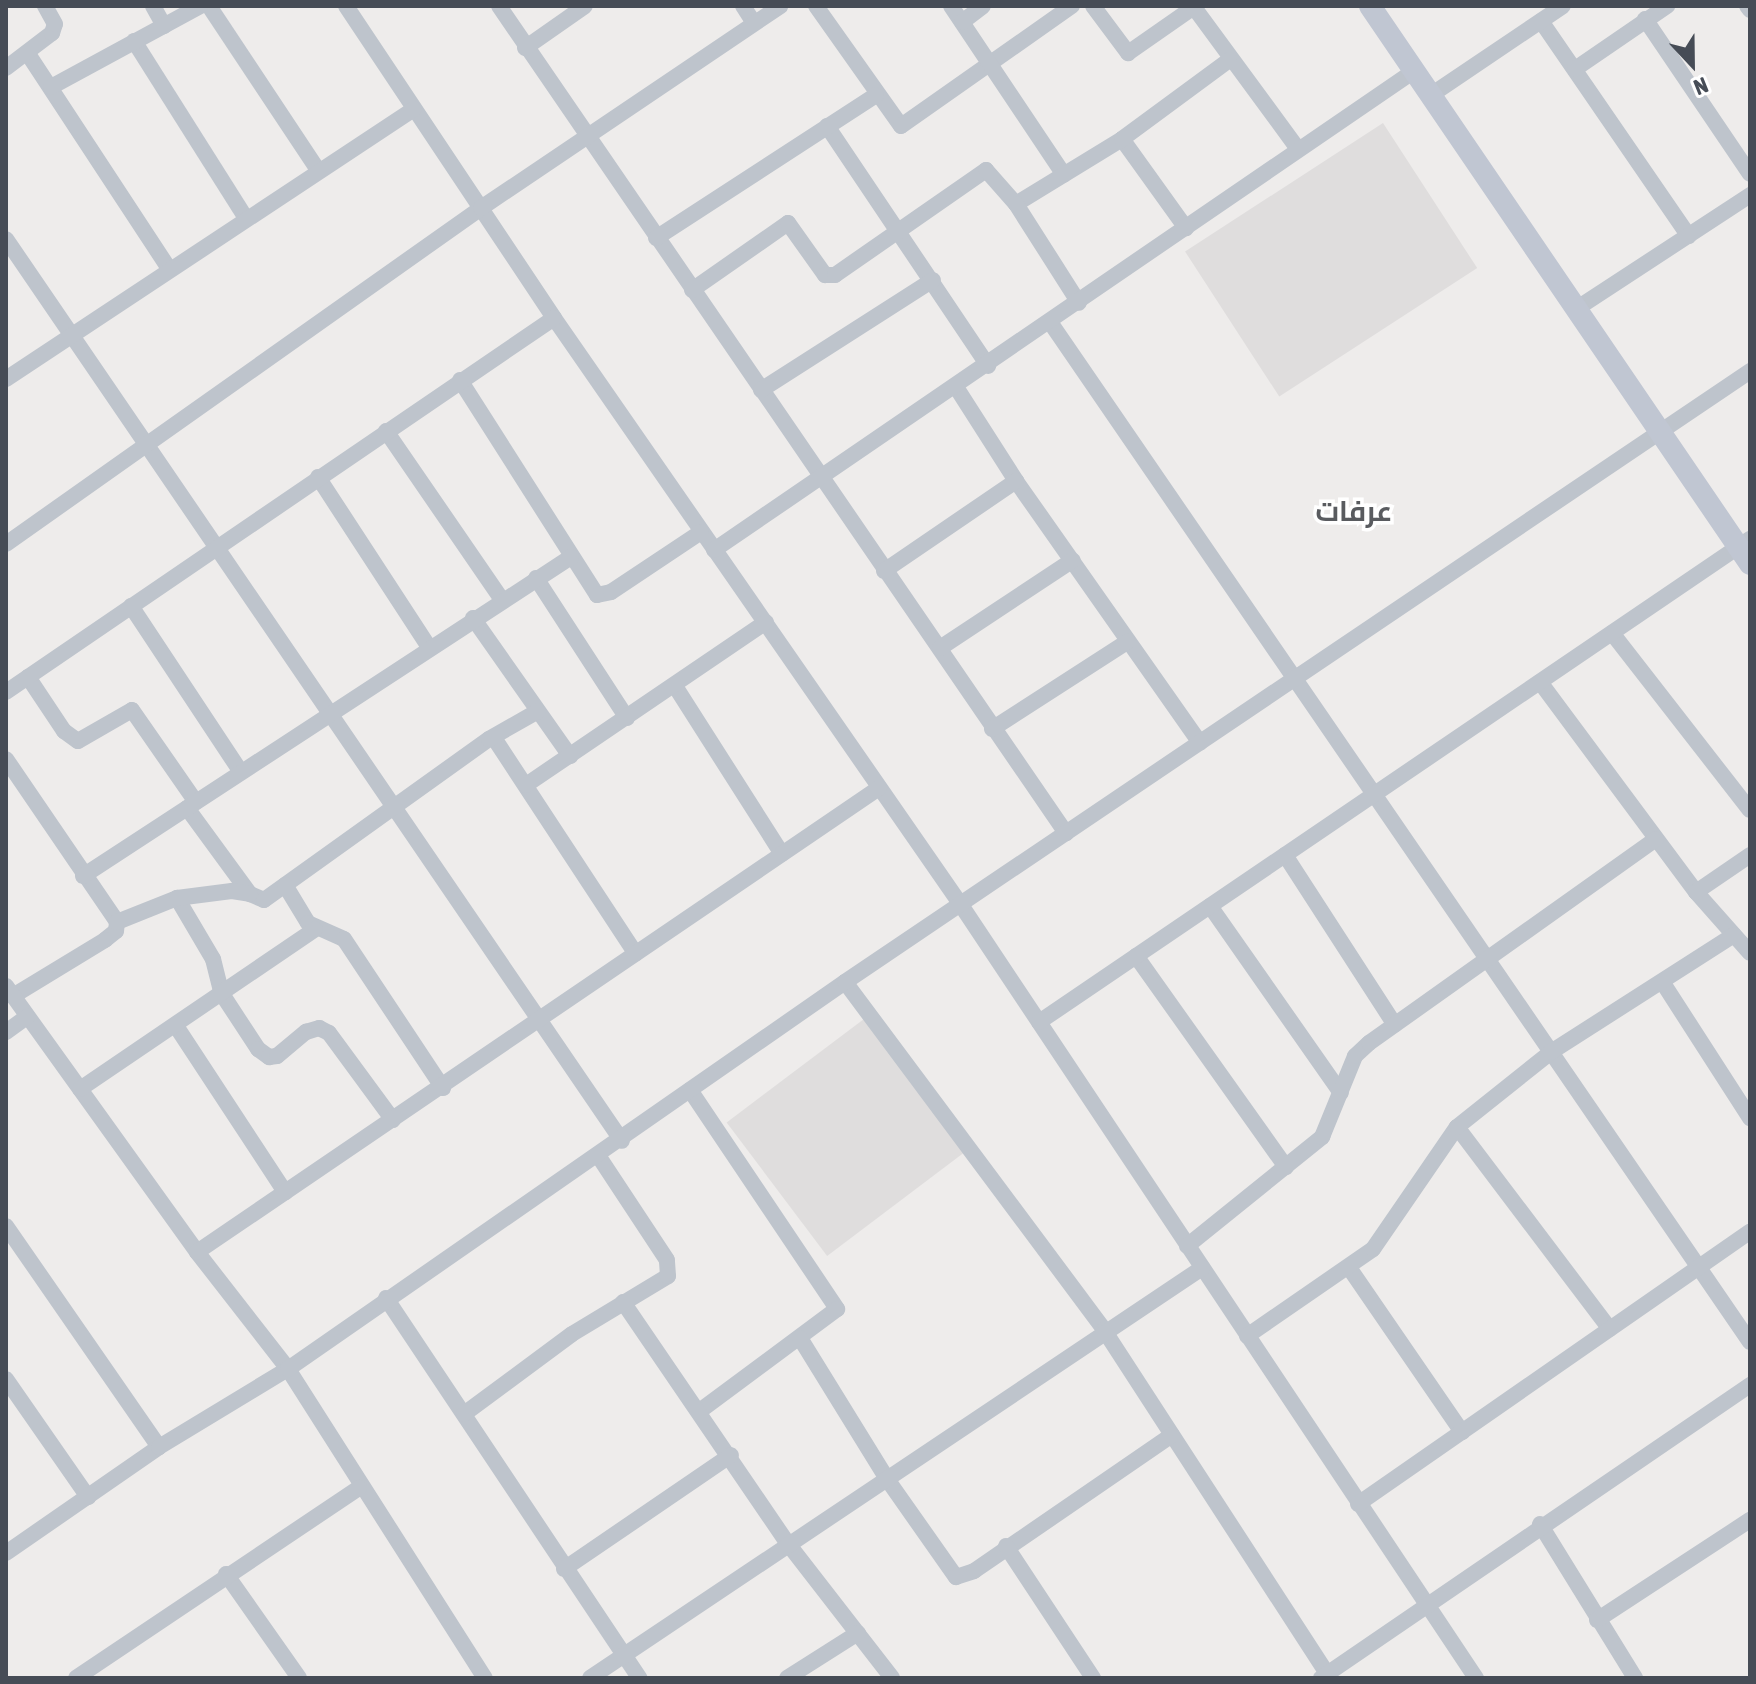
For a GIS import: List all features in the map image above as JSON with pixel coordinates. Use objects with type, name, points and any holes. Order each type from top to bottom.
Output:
[{"type":"street","points":[[6,68],[52,33],[55,24],[45,6]]},
{"type":"street","points":[[153,6],[164,26]]},
{"type":"street","points":[[51,87],[200,6]]},
{"type":"street","points":[[209,6],[318,170]]},
{"type":"street","points":[[346,6],[554,318],[961,905],[1476,1678]]},
{"type":"street","points":[[499,6],[1066,833]]},
{"type":"street","points":[[525,48],[585,6]]},
{"type":"street","points":[[743,6],[754,23]]},
{"type":"street","points":[[6,544],[481,208],[780,6]]},
{"type":"street","points":[[816,6],[876,95],[901,126],[1072,6]]},
{"type":"street","points":[[951,6],[1064,175]]},
{"type":"street","points":[[962,22],[983,6]]},
{"type":"street","points":[[1093,6],[1128,53],[1193,7],[1229,60],[1298,149]]},
{"type":"street","points":[[1039,1022],[1612,633],[1746,550],[1660,432],[1370,6]]},
{"type":"street","points":[[1431,95],[1563,6]]},
{"type":"street","points":[[1575,69],[1667,6]]},
{"type":"street","points":[[1645,19],[1750,174]]},
{"type":"street","points":[[1541,21],[1689,236]]},
{"type":"street","points":[[134,41],[246,218]]},
{"type":"street","points":[[28,54],[169,269]]},
{"type":"street","points":[[1016,204],[1122,139],[1229,60]]},
{"type":"street","points":[[714,550],[988,366],[1414,71]]},
{"type":"street","points":[[656,238],[876,95]]},
{"type":"street","points":[[6,379],[414,109]]},
{"type":"street","points":[[827,126],[988,366]]},
{"type":"street","points":[[1122,139],[1186,228]]},
{"type":"street","points":[[692,290],[788,223],[830,277],[986,170],[1016,204],[1079,303]]},
{"type":"street","points":[[1576,309],[1750,195]]},
{"type":"street","points":[[6,239],[622,1141]]},
{"type":"street","points":[[761,390],[933,280]]},
{"type":"street","points":[[6,692],[554,318]]},
{"type":"street","points":[[1050,322],[1750,1342]]},
{"type":"street","points":[[6,1553],[159,1447],[288,1369],[386,1298],[599,1157],[845,982],[1750,371]]},
{"type":"street","points":[[460,380],[593,591],[603,595],[701,532]]},
{"type":"street","points":[[956,387],[1016,481],[1200,743]]},
{"type":"street","points":[[386,431],[502,600]]},
{"type":"street","points":[[318,477],[428,646]]},
{"type":"street","points":[[884,571],[1016,481]]},
{"type":"street","points":[[83,876],[428,646],[571,557]]},
{"type":"street","points":[[940,648],[1073,560]]},
{"type":"street","points":[[536,578],[627,718]]},
{"type":"street","points":[[131,606],[241,772]]},
{"type":"street","points":[[473,618],[570,756]]},
{"type":"street","points":[[526,785],[766,622]]},
{"type":"street","points":[[1612,633],[1750,810]]},
{"type":"street","points":[[992,729],[1127,642]]},
{"type":"street","points":[[28,677],[64,731],[78,741],[132,710],[250,894]]},
{"type":"street","points":[[1540,682],[1696,892],[1750,953]]},
{"type":"street","points":[[675,686],[782,854]]},
{"type":"street","points":[[117,922],[177,898],[232,891],[264,900],[494,738],[538,711]]},
{"type":"street","points":[[494,738],[636,954]]},
{"type":"street","points":[[6,759],[117,922],[116,931],[105,940],[9,991],[197,1252],[288,1369],[359,1488],[485,1678]]},
{"type":"street","points":[[197,1252],[443,1088],[879,788]]},
{"type":"street","points":[[1187,1246],[1322,1137],[1355,1056],[1656,839]]},
{"type":"street","points":[[1285,855],[1395,1025]]},
{"type":"street","points":[[1696,892],[1750,855]]},
{"type":"street","points":[[285,885],[315,929],[344,939],[443,1088]]},
{"type":"street","points":[[177,898],[213,959],[222,994],[269,1057],[306,1032],[319,1028],[329,1033],[393,1120]]},
{"type":"street","points":[[1210,906],[1341,1093]]},
{"type":"street","points":[[80,1089],[315,929]]},
{"type":"street","points":[[1247,1336],[1350,1269],[1387,1231],[1457,1127],[1551,1052],[1734,935]]},
{"type":"street","points":[[1136,956],[1286,1167]]},
{"type":"street","points":[[845,982],[1104,1330],[1324,1676],[1540,1524],[1750,1385]]},
{"type":"street","points":[[1663,983],[1750,1118]]},
{"type":"street","points":[[6,1032],[27,1017]]},
{"type":"street","points":[[176,1026],[285,1192]]},
{"type":"street","points":[[690,1090],[836,1305],[833,1316],[701,1410]]},
{"type":"street","points":[[1457,1127],[1610,1329]]},
{"type":"street","points":[[464,1414],[623,1302],[663,1281],[670,1268],[599,1157]]},
{"type":"street","points":[[6,1226],[159,1447]]},
{"type":"street","points":[[1358,1504],[1750,1232]]},
{"type":"street","points":[[590,1678],[1104,1330],[1202,1268]]},
{"type":"street","points":[[1350,1269],[1462,1432]]},
{"type":"street","points":[[386,1298],[639,1678]]},
{"type":"street","points":[[623,1302],[701,1410],[789,1545],[892,1678]]},
{"type":"street","points":[[800,1338],[887,1479],[956,1577],[974,1571],[1006,1546],[1172,1435]]},
{"type":"street","points":[[6,1379],[88,1497]]},
{"type":"street","points":[[564,1569],[731,1455]]},
{"type":"street","points":[[81,1676],[226,1574],[359,1488]]},
{"type":"street","points":[[1597,1620],[1750,1520]]},
{"type":"street","points":[[1540,1524],[1635,1678]]},
{"type":"street","points":[[1006,1546],[1093,1678]]},
{"type":"street","points":[[226,1574],[299,1678]]},
{"type":"street","points":[[787,1678],[858,1633]]},
{"type":"shaded area","points":[[1383,123],[1477,268],[1279,397],[1185,252]]},
{"type":"shaded area","points":[[864,1019],[965,1152],[827,1256],[727,1123]]},
{"type":"district","name":"عرفات","points":[[1354,511]]}]
